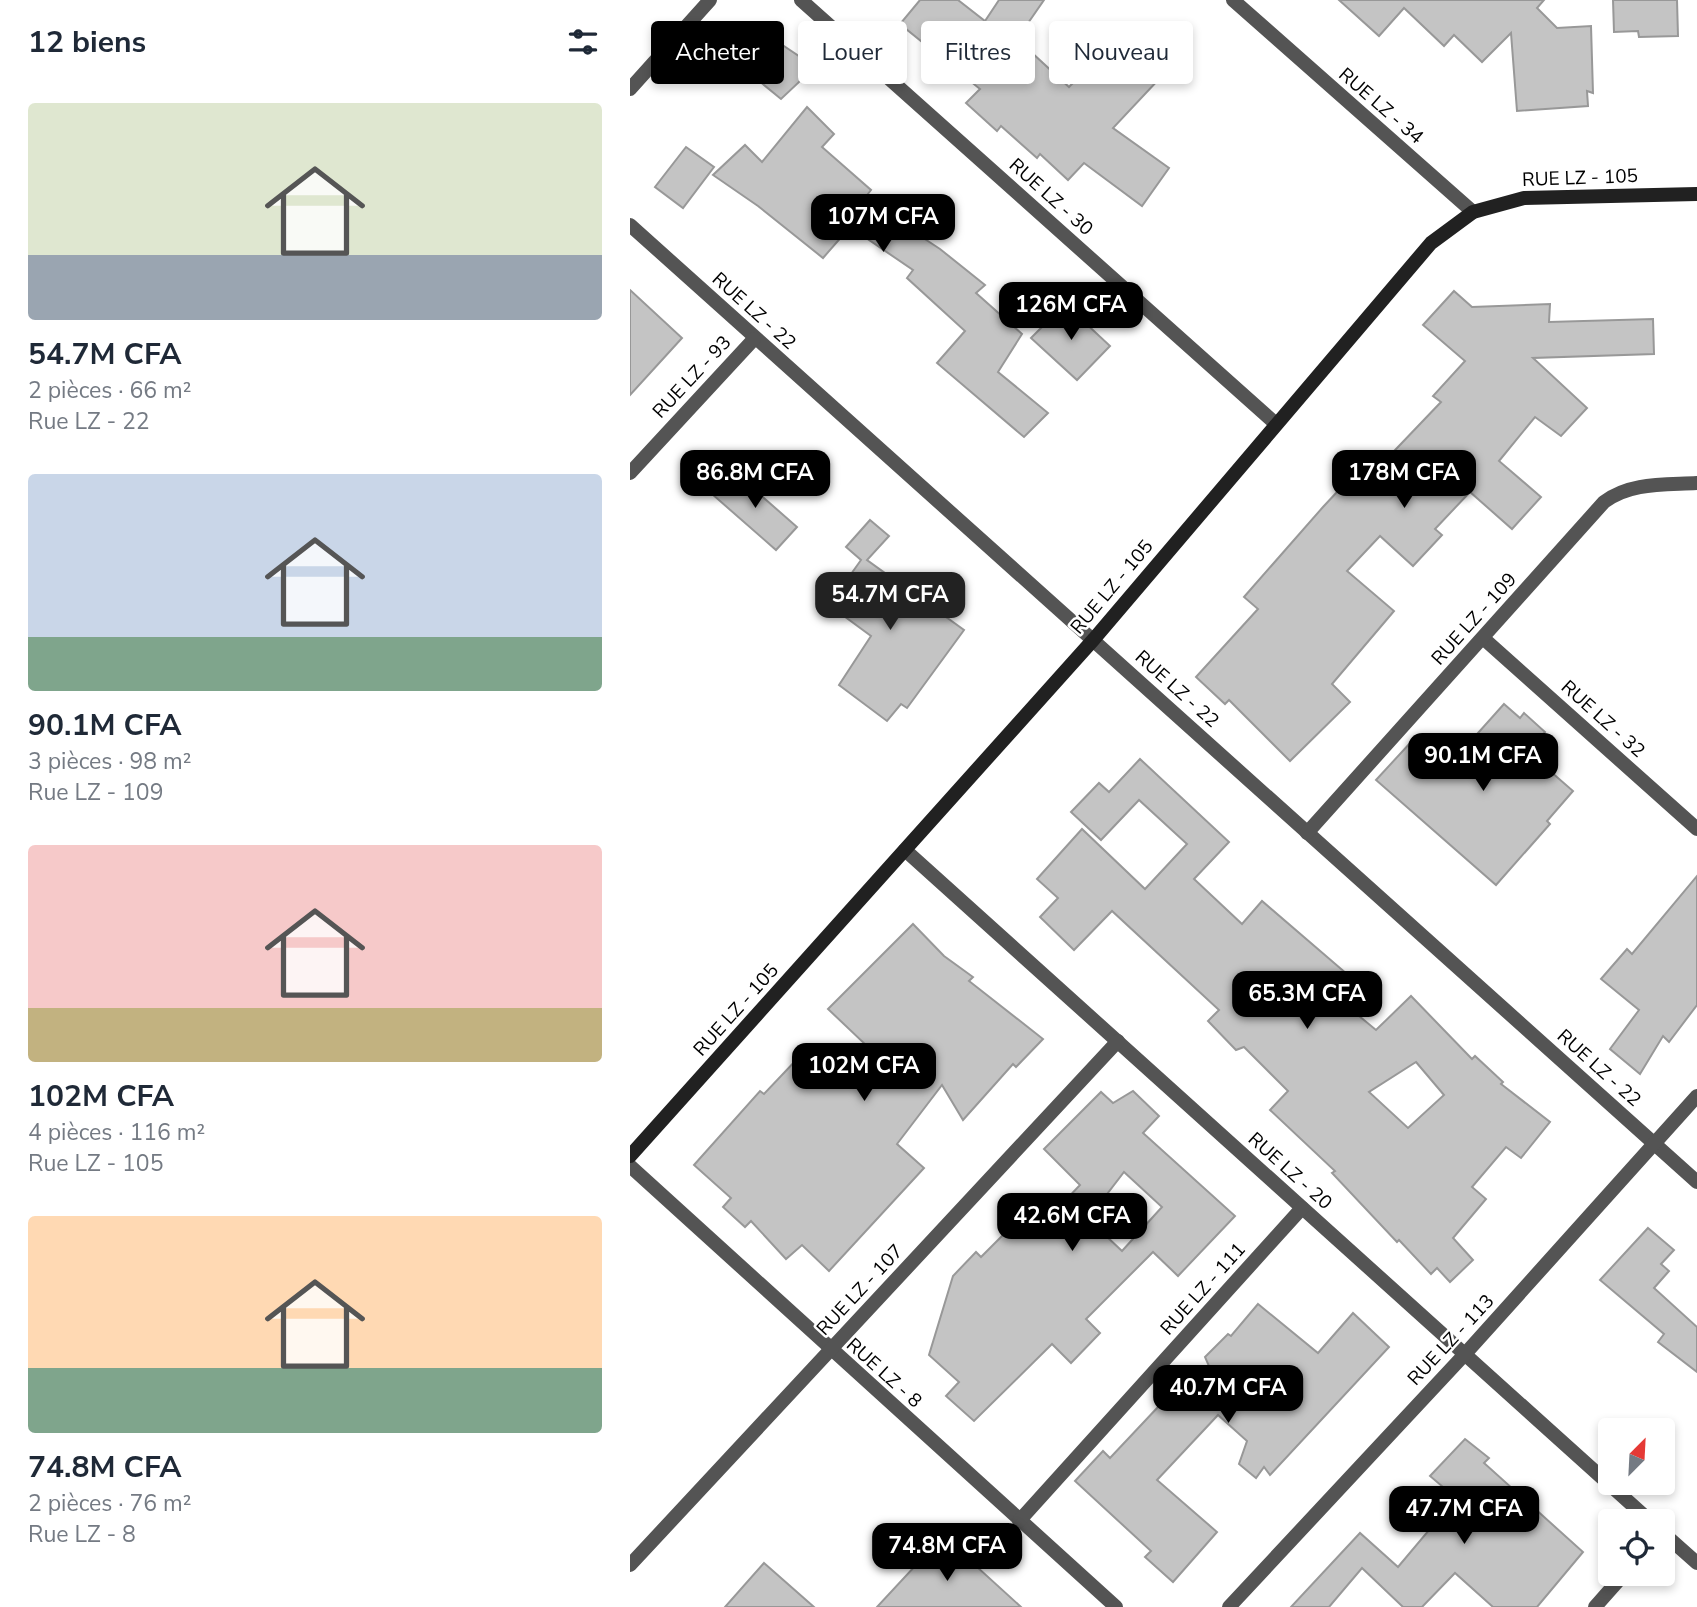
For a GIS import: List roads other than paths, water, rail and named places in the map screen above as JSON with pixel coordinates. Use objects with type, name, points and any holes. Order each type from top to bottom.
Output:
[{"type":"main road","name":"RUE LZ - 105","points":[[630,1156],[1094,639],[1431,243],[1473,212],[1524,198],[1697,194]]},
{"type":"street","points":[[630,89],[710,0]]},
{"type":"street","name":"RUE LZ - 30","points":[[801,0],[1276,424]]},
{"type":"street","name":"RUE LZ - 34","points":[[1238,2],[1473,212]]},
{"type":"street","name":"RUE LZ - 22","points":[[630,225],[1697,1182]]},
{"type":"street","name":"RUE LZ - 93","points":[[630,473],[754,338]]},
{"type":"street","name":"RUE LZ - 109","points":[[1307,833],[1604,502],[1617,492],[1634,487],[1697,483]]},
{"type":"street","name":"RUE LZ - 32","points":[[1483,638],[1697,829]]},
{"type":"street","name":"RUE LZ - 20","points":[[905,850],[1637,1509]]},
{"type":"street","name":"RUE LZ - 107","points":[[630,1565],[1118,1041]]},
{"type":"street","name":"RUE LZ - 113","points":[[1229,1607],[1465,1354],[1697,1096]]},
{"type":"street","name":"RUE LZ - 8","points":[[630,1166],[1116,1607]]},
{"type":"street","name":"RUE LZ - 111","points":[[1019,1521],[1303,1208]]},
{"type":"street","points":[[1675,1544],[1697,1563]]},
{"type":"street","points":[[1595,1607],[1614,1586]]}]
